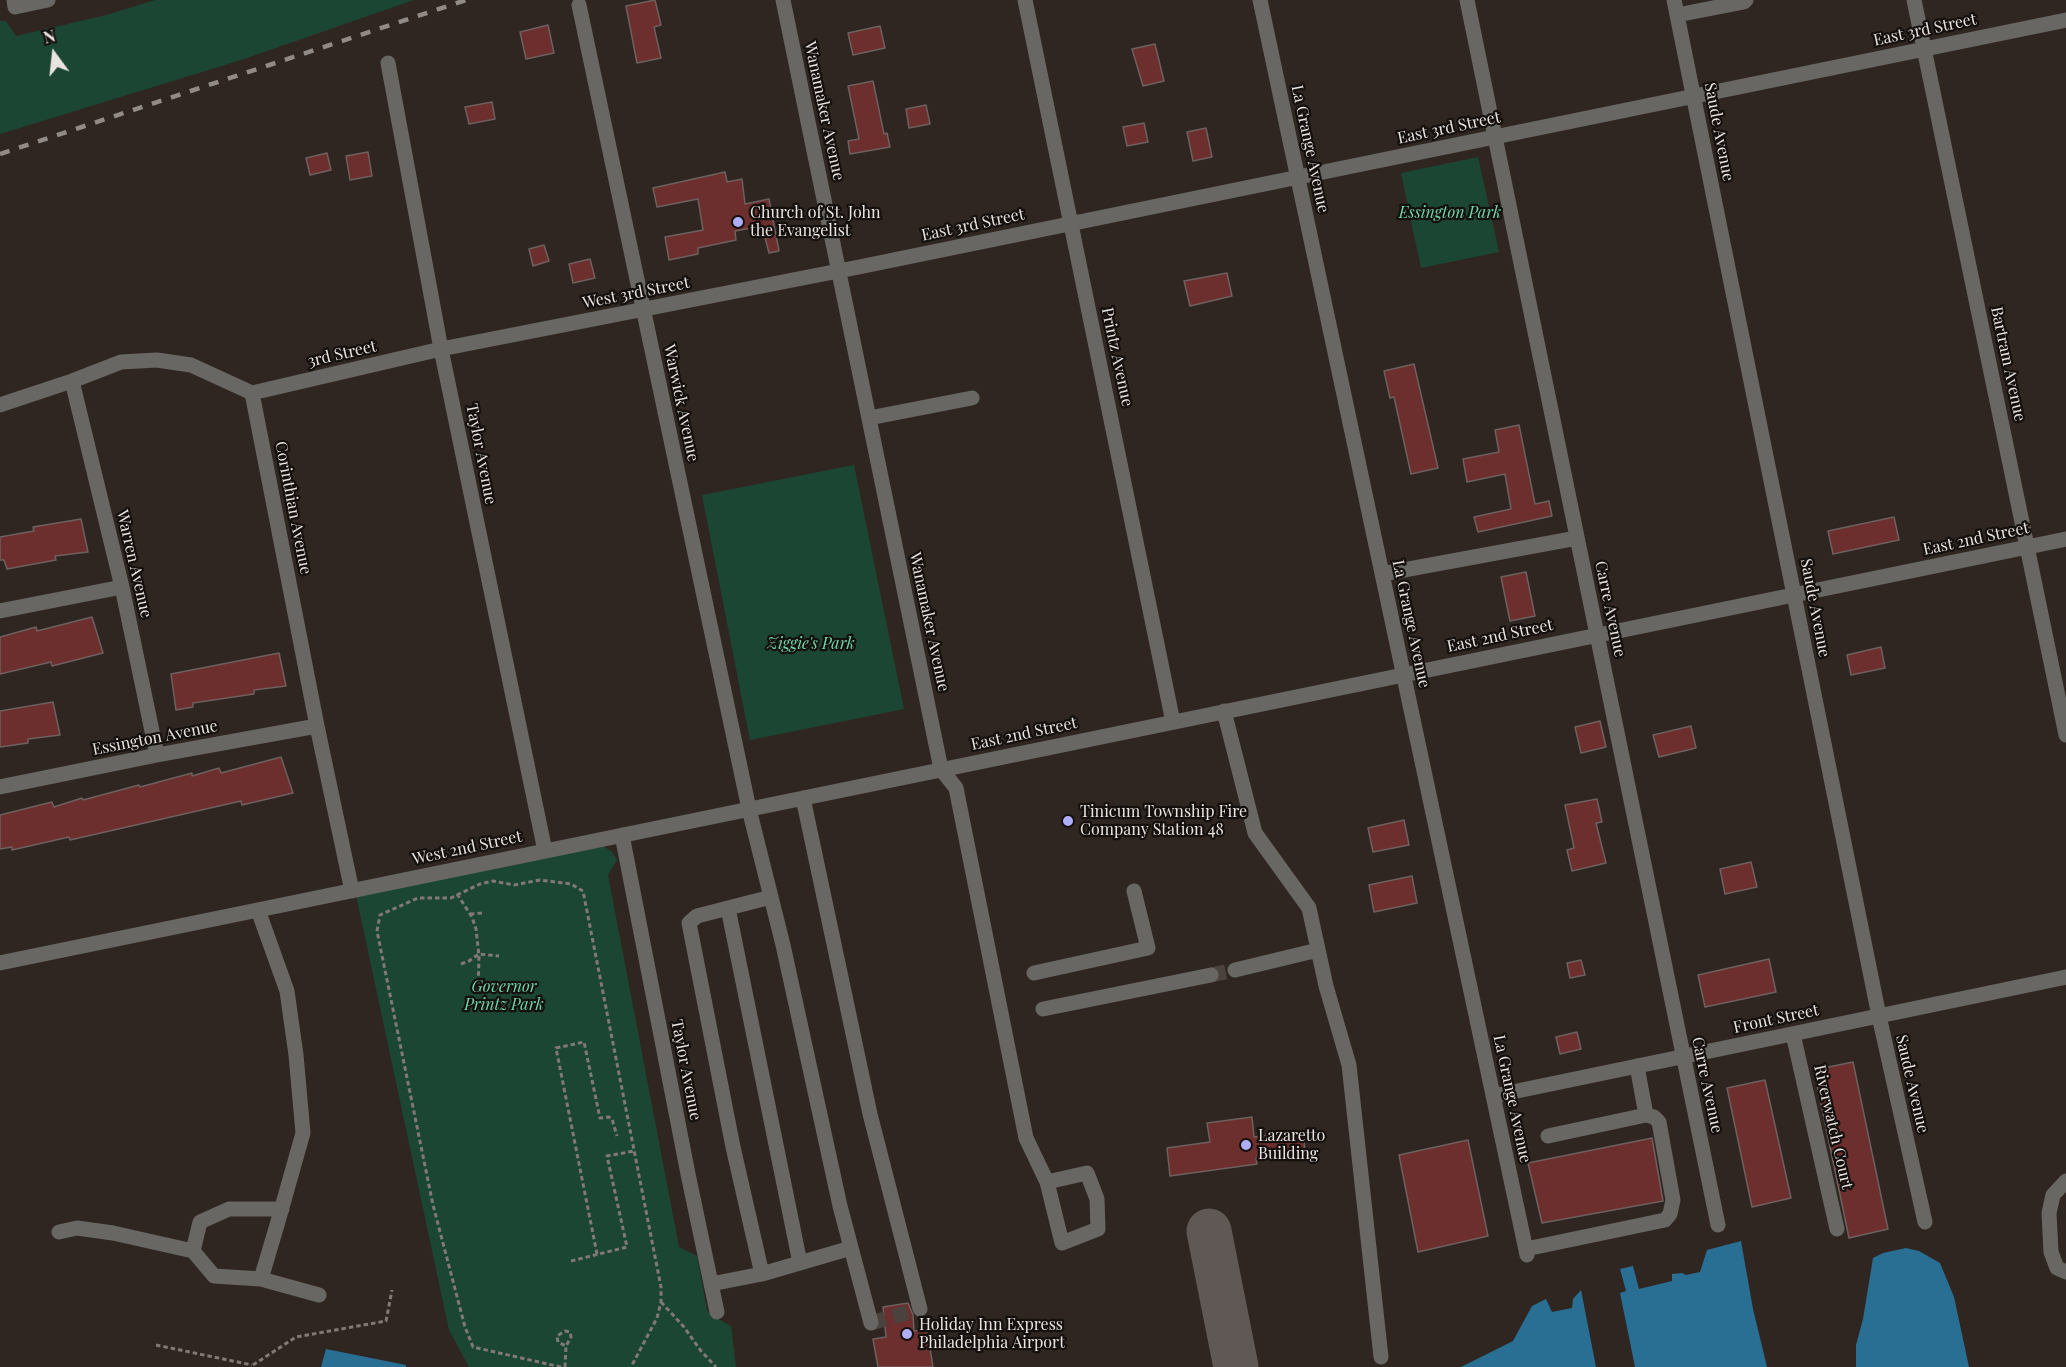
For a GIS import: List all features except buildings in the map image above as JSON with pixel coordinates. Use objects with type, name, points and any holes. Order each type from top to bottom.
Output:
[{"type":"street","points":[[14,0],[15,7],[48,0]]},
{"type":"street","name":"Wanamaker Avenue","points":[[783,0],[941,769],[956,788],[1026,1138],[1047,1182],[1062,1243],[1098,1229],[1097,1199],[1088,1173],[1047,1182]]},
{"type":"street","name":"Printz Avenue","points":[[1025,0],[1173,722]]},
{"type":"street","name":"La Grange Avenue","points":[[1260,0],[1527,1252],[1665,1220],[1670,1214],[1673,1200],[1659,1122],[1654,1117],[1646,1115]]},
{"type":"street","name":"Carre Avenue","points":[[1467,0],[1718,1225]]},
{"type":"street","name":"Saude Avenue","points":[[1674,0],[1879,1016],[1925,1222]]},
{"type":"street","points":[[1677,15],[1746,0]]},
{"type":"street","name":"Bartram Avenue","points":[[1914,0],[2066,735]]},
{"type":"street","name":"Warwick Avenue","points":[[579,5],[749,809],[851,1248],[871,1323]]},
{"type":"street","name":"East 3rd Street","points":[[839,271],[2066,20]]},
{"type":"street","name":"Taylor Avenue","points":[[387,63],[441,349],[545,851]]},
{"type":"street","name":"West 3rd Street","points":[[441,349],[839,271]]},
{"type":"street","name":"3rd Street","points":[[252,393],[441,349]]},
{"type":"street","points":[[0,405],[121,362],[157,360],[191,365],[252,393]]},
{"type":"street","name":"Warren Avenue","points":[[72,381],[122,587],[157,755]]},
{"type":"street","name":"Corinthian Avenue","points":[[252,393],[317,726],[352,891]]},
{"type":"street","points":[[869,418],[972,398]]},
{"type":"street","points":[[1382,574],[1577,538]]},
{"type":"street","name":"East 2nd Street","points":[[941,769],[2066,539]]},
{"type":"street","points":[[0,611],[122,587]]},
{"type":"street","points":[[1224,711],[1255,833],[1310,908],[1326,986],[1349,1065],[1381,1357]]},
{"type":"street","name":"Essington Avenue","points":[[0,787],[317,726]]},
{"type":"street","name":"West 2nd Street","points":[[0,963],[941,769]]},
{"type":"street","points":[[802,798],[870,1114],[920,1309]]},
{"type":"street","name":"Taylor Avenue","points":[[622,835],[717,1312]]},
{"type":"street","points":[[1034,973],[1148,948],[1134,891]]},
{"type":"street","points":[[762,1274],[733,1147],[689,923],[697,916],[771,897]]},
{"type":"street","points":[[728,908],[800,1263]]},
{"type":"street","points":[[258,910],[286,991],[296,1055],[303,1134],[261,1279]]},
{"type":"street","points":[[1235,970],[1318,950]]},
{"type":"street","points":[[1043,1009],[1211,975]]},
{"type":"street","name":"Front Street","points":[[1493,1096],[2066,977]]},
{"type":"street","name":"Riverwatch Court","points":[[1793,1034],[1837,1229]]},
{"type":"street","points":[[1548,1136],[1646,1115],[1637,1066]]},
{"type":"street","points":[[2066,1181],[2054,1195],[2049,1213],[2051,1252],[2057,1268],[2066,1272]]},
{"type":"street","points":[[193,1251],[200,1222],[228,1209],[282,1209]]},
{"type":"street","points":[[59,1232],[77,1228],[113,1233],[193,1251],[214,1276],[261,1279],[319,1295]]},
{"type":"street","points":[[711,1284],[762,1274],[851,1248]]},
{"type":"path","points":[[566,1346],[558,1342],[557,1336],[565,1330],[570,1332],[572,1337],[566,1346],[563,1367],[473,1347],[465,1327],[433,1205],[377,932],[380,915],[418,897],[451,898],[480,884],[493,881],[514,885],[540,880],[571,884],[583,891],[661,1287],[661,1302],[657,1318],[631,1367]]},
{"type":"path","points":[[457,894],[470,914],[476,929],[479,954],[478,992]]},
{"type":"path","points":[[470,914],[482,913]]},
{"type":"path","points":[[461,964],[469,962],[479,954],[499,956]]},
{"type":"path","points":[[597,1254],[556,1048],[584,1042],[600,1118],[612,1119],[617,1136]]},
{"type":"path","points":[[571,1261],[627,1247],[607,1156],[634,1151]]},
{"type":"path","points":[[156,1345],[252,1366],[296,1337],[386,1321],[392,1290]]},
{"type":"path","points":[[661,1302],[716,1367]]},
{"type":"green space","points":[[155,0],[414,0],[241,60],[0,134],[0,21],[6,21],[16,36],[106,15]]},
{"type":"green space","name":"Essington Park","points":[[1478,157],[1499,252],[1421,268],[1401,173]]},
{"type":"green space","name":"Ziggie's Park","points":[[854,465],[904,709],[750,740],[702,495]]},
{"type":"green space","name":"Governor Printz Park","points":[[596,846],[605,847],[617,860],[608,875],[679,1247],[697,1256],[707,1310],[711,1315],[731,1326],[736,1367],[469,1367],[449,1330],[356,895]]},
{"type":"water","points":[[1741,1241],[1753,1309],[1767,1367],[1635,1367],[1620,1293],[1626,1291],[1620,1269],[1633,1266],[1639,1289],[1672,1281],[1672,1274],[1686,1275],[1700,1272],[1707,1250]]},
{"type":"water","points":[[1906,1248],[1919,1251],[1940,1263],[1954,1297],[1969,1367],[1856,1367],[1856,1345],[1863,1319],[1873,1258],[1883,1253]]},
{"type":"water","points":[[1581,1290],[1596,1367],[1461,1367],[1513,1341],[1532,1306],[1546,1299],[1552,1312],[1572,1308],[1573,1299]]},
{"type":"water","points":[[326,1349],[406,1365],[406,1367],[321,1367]]},
{"type":"taxiway","points":[[1209,1231],[1236,1367]]},
{"type":"tunnel","points":[[1211,975],[1235,970]]},
{"type":"tunnel","points":[[871,1323],[920,1309]]},
{"type":"railway","points":[[0,154],[466,0]]},
{"type":"place","name":"Church of St. John the Evangelist","points":[[738,222]]},
{"type":"place","name":"Tinicum Township Fire Company Station 48","points":[[1068,821]]},
{"type":"place","name":"Lazaretto Building","points":[[1246,1145]]},
{"type":"place","name":"Holiday Inn Express Philadelphia Airport","points":[[907,1334]]}]
